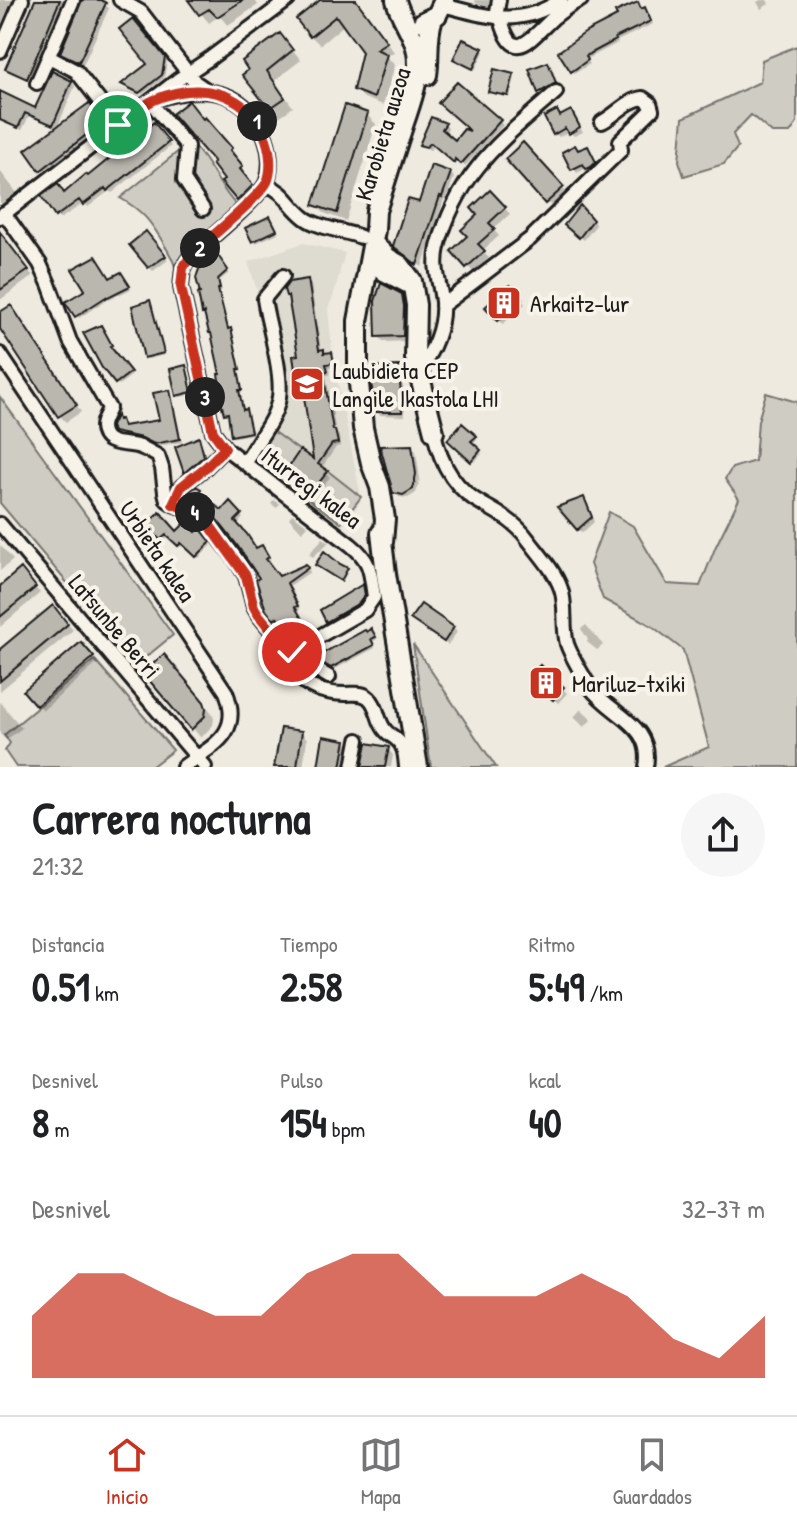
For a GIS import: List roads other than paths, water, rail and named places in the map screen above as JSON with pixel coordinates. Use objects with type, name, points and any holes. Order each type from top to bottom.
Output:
[{"type":"main road","points":[[397,6],[417,22],[425,22],[443,8]]},
{"type":"main road","name":"Karobieta auzoa","points":[[370,242],[376,211],[418,74],[418,54],[412,33],[397,6]]},
{"type":"main road","name":"Karobieta auzoa","points":[[370,242],[384,212],[425,81],[429,60],[428,34],[443,8]]},
{"type":"main road","points":[[370,242],[378,267],[413,287]]},
{"type":"main road","points":[[370,242],[407,272],[413,287],[416,305],[415,358],[434,432]]},
{"type":"main road","points":[[370,242],[358,321],[363,428],[418,767]]},
{"type":"main road","points":[[363,288],[370,281],[389,274]]},
{"type":"street","points":[[0,51],[22,0]]},
{"type":"street","points":[[37,83],[73,0]]},
{"type":"street","points":[[120,0],[141,12],[195,82],[246,108],[268,143],[270,160],[266,184]]},
{"type":"street","points":[[153,105],[187,72],[208,60],[288,0]]},
{"type":"street","points":[[499,0],[498,18],[505,34],[508,40],[521,45],[581,0]]},
{"type":"street","points":[[443,8],[498,18],[529,16],[561,0]]},
{"type":"street","points":[[49,57],[76,71],[118,125]]},
{"type":"street","points":[[208,60],[206,81],[214,92]]},
{"type":"street","points":[[214,92],[176,93],[118,125],[2,215],[40,264],[70,341],[109,408],[102,427],[105,436],[116,444],[138,446],[158,456],[167,500],[195,512],[226,546],[246,576],[254,607],[299,678],[322,692],[367,696],[377,709],[386,732],[400,742],[406,767]]},
{"type":"street","points":[[418,370],[433,347],[440,325],[442,306],[435,269],[438,247],[457,198],[466,181],[490,151],[556,92]]},
{"type":"street","points":[[442,306],[530,239],[621,150],[620,141],[652,110],[650,103],[643,98],[636,99],[602,122]]},
{"type":"street","points":[[153,105],[187,146],[184,180],[203,209]]},
{"type":"street","name":"Karobieta auzoa","points":[[266,184],[278,189],[303,217],[370,242]]},
{"type":"street","name":"Iturregi kalea","points":[[266,184],[191,255],[183,268],[181,287],[213,432],[222,451],[245,463],[363,555],[368,563],[374,597],[365,610],[292,652]]},
{"type":"street","points":[[245,463],[280,398],[279,375],[264,299],[283,276]]},
{"type":"street","name":"Urbieta kalea","points":[[0,354],[226,692],[231,710],[226,732],[201,762],[183,767]]},
{"type":"street","points":[[434,432],[448,473],[457,484],[480,503],[500,513],[524,534],[555,577],[562,590],[567,643],[576,662],[592,689],[642,736],[647,745],[646,767]]},
{"type":"street","points":[[173,504],[181,487],[222,451]]},
{"type":"street","name":"Latsunbe Berri","points":[[0,524],[201,762]]},
{"type":"street","points":[[258,614],[285,647],[329,677]]},
{"type":"street","points":[[353,767],[358,740]]},
{"type":"place","name":"Arkaitz-lur","points":[[504,303]]},
{"type":"place","name":"Laubidieta CEP Langile Ikastola LHI","points":[[307,384]]},
{"type":"place","name":"Mariluz-txiki","points":[[546,683]]}]
